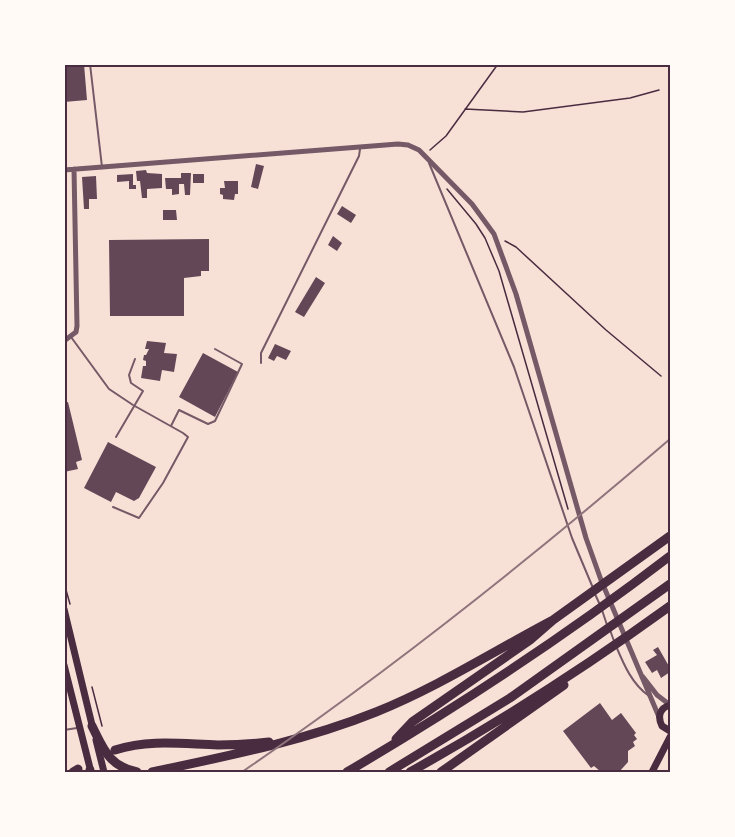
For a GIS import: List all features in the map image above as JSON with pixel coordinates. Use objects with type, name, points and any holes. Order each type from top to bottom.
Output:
[{"type":"highway","points":[[387,749],[412,722],[530,640],[670,536]]},
{"type":"highway","points":[[347,772],[499,679],[626,590],[670,556]]},
{"type":"highway","points":[[388,772],[510,698],[670,584]]},
{"type":"highway","points":[[410,772],[479,734],[602,655],[670,606]]},
{"type":"highway","points":[[152,772],[259,750],[390,706],[463,670],[554,620]]},
{"type":"highway","points":[[441,772],[540,704],[591,666],[602,655]]},
{"type":"highway","points":[[93,726],[102,747],[114,763],[137,772]]},
{"type":"highway","points":[[115,750],[146,743],[179,742],[220,745],[292,740]]},
{"type":"main road","points":[[64,609],[104,772]]},
{"type":"main road","points":[[64,665],[90,772]]},
{"type":"main road","points":[[664,748],[667,730],[659,717],[662,709],[670,705]]},
{"type":"main road","points":[[652,772],[670,737]]},
{"type":"street","points":[[64,170],[405,144],[425,155],[472,204],[494,234],[516,294],[586,538],[601,580],[659,717]]},
{"type":"street","points":[[64,341],[71,337],[77,326],[74,169]]},
{"type":"street","points":[[640,673],[657,694],[670,705]]},
{"type":"lane","points":[[90,64],[102,167]]},
{"type":"lane","points":[[261,363],[261,353],[359,156],[360,146]]},
{"type":"lane","points":[[425,155],[514,367],[572,538],[627,670],[649,697]]},
{"type":"lane","points":[[71,337],[102,382],[114,393],[188,437],[163,483],[139,518],[113,507]]},
{"type":"lane","points":[[171,426],[179,410],[208,424],[215,421],[242,364],[215,349]]},
{"type":"lane","points":[[116,437],[143,391],[131,383],[129,375],[135,359]]},
{"type":"lane","points":[[64,730],[80,727]]},
{"type":"path","points":[[425,155],[446,136],[498,64]]},
{"type":"path","points":[[465,109],[523,112],[630,98],[659,90]]},
{"type":"path","points":[[439,184],[444,182],[448,191],[476,224],[493,254],[514,317],[570,517]]},
{"type":"path","points":[[494,234],[516,247],[606,330],[661,376]]},
{"type":"building","points":[[64,64],[84,64],[87,100],[64,102]]},
{"type":"building","points":[[256,164],[264,166],[258,189],[251,187]]},
{"type":"building","points":[[146,170],[147,173],[162,174],[162,188],[147,189],[147,198],[142,198],[136,171]]},
{"type":"building","points":[[181,173],[191,173],[190,195],[185,195],[184,184],[179,184],[179,194],[172,195],[172,189],[166,189],[165,178],[181,178]]},
{"type":"building","points":[[133,174],[133,185],[136,185],[136,189],[129,189],[129,181],[117,182],[117,175]]},
{"type":"building","points":[[193,174],[204,174],[204,183],[193,183]]},
{"type":"building","points":[[96,176],[97,199],[89,199],[89,209],[84,209],[82,177]]},
{"type":"building","points":[[224,181],[238,181],[238,194],[235,194],[234,200],[223,199],[223,195],[220,194],[220,188],[225,188]]},
{"type":"building","points":[[342,206],[356,215],[351,223],[337,214]]},
{"type":"building","points":[[163,210],[176,210],[177,220],[163,220]]},
{"type":"building","points":[[333,236],[342,243],[337,251],[328,245]]},
{"type":"building","points":[[209,239],[209,271],[201,271],[201,276],[184,278],[184,316],[110,316],[109,240]]},
{"type":"building","points":[[316,277],[325,283],[304,317],[295,312]]},
{"type":"building","points":[[147,341],[166,343],[164,353],[177,354],[174,372],[162,370],[160,381],[141,378],[143,366],[146,366],[146,361],[143,360],[144,355],[149,349],[145,349]]},
{"type":"building","points":[[275,344],[291,351],[286,360],[277,356],[274,361],[268,358]]},
{"type":"building","points":[[203,353],[238,372],[215,417],[179,397]]},
{"type":"building","points":[[68,402],[82,460],[76,462],[78,469],[64,472],[64,403]]},
{"type":"building","points":[[108,442],[156,467],[139,498],[134,501],[116,492],[111,502],[84,488]]},
{"type":"building","points":[[658,647],[670,668],[670,672],[661,678],[657,670],[652,673],[645,662],[657,655],[653,650]]},
{"type":"building","points":[[600,703],[612,720],[621,713],[636,733],[634,735],[637,739],[633,742],[635,746],[628,751],[628,762],[619,772],[601,772],[594,766],[591,768],[563,731]]},
{"type":"railway","points":[[242,772],[352,694],[460,612],[670,439]]}]
